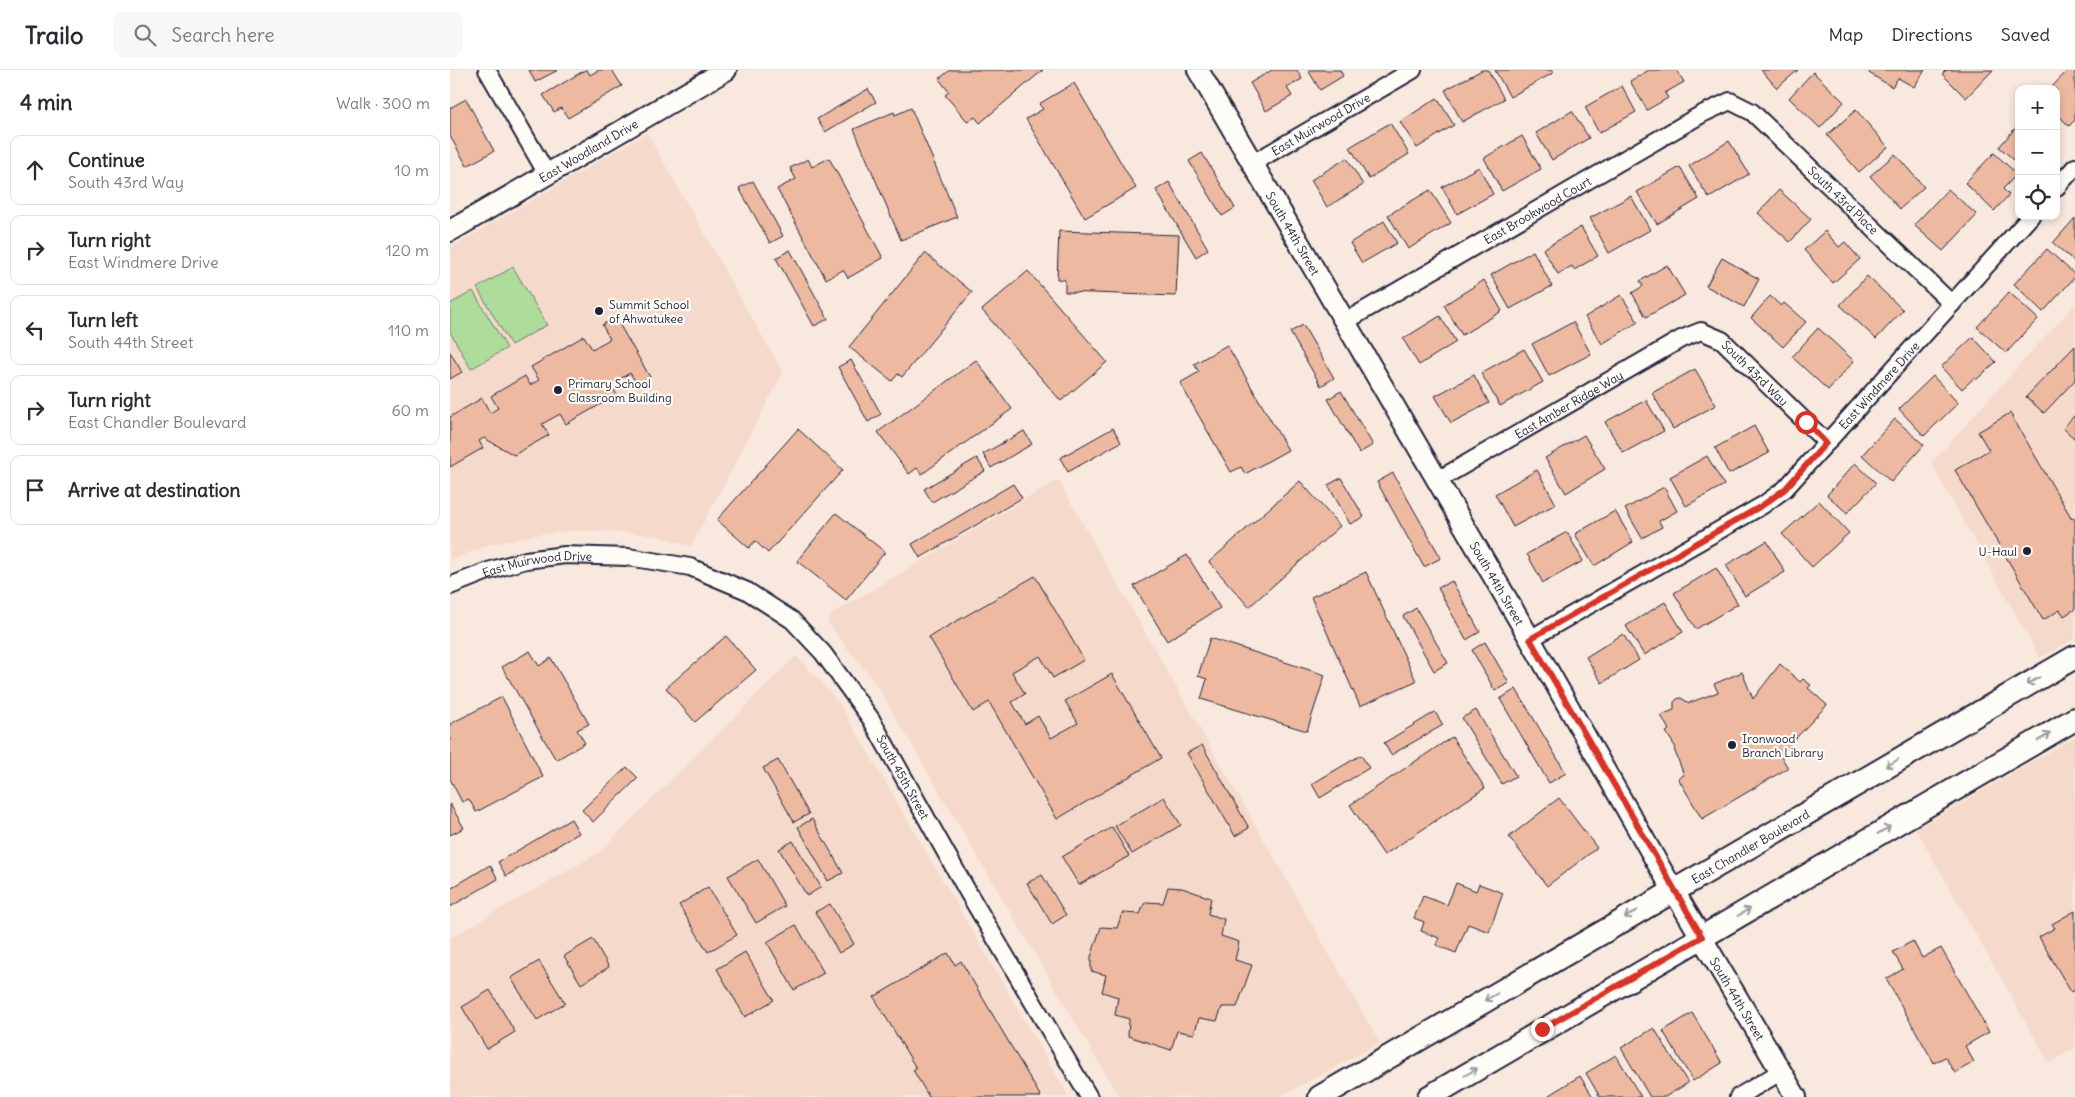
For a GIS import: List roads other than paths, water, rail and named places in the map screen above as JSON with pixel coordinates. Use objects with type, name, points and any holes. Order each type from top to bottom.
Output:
[{"type":"main road","name":"East Chandler Boulevard","points":[[1320,1097],[2075,657]]},
{"type":"main road","points":[[1429,1097],[2075,719]]},
{"type":"street","points":[[487,70],[548,174]]},
{"type":"street","name":"East Woodland Drive","points":[[450,231],[726,70]]},
{"type":"street","name":"South 44th Street","points":[[1198,70],[1346,321],[1674,890],[1796,1097]]},
{"type":"street","name":"East Muirwood Drive","points":[[1253,163],[1414,70]]},
{"type":"street","name":"South 43rd Place","points":[[1730,101],[1752,112],[1952,304]]},
{"type":"street","name":"East Brookwood Court","points":[[1346,321],[1702,114],[1730,101]]},
{"type":"street","points":[[2060,184],[2075,167]]},
{"type":"street","name":"East Windmere Drive","points":[[1530,639],[1763,505],[1785,489],[2027,220]]},
{"type":"street","name":"South 43rd Way","points":[[1701,331],[1722,340],[1826,443]]},
{"type":"street","name":"East Amber Ridge Way","points":[[1438,480],[1681,339],[1701,331]]},
{"type":"street","name":"East Muirwood Drive","points":[[450,586],[488,570],[526,560],[565,554],[628,557]]},
{"type":"street","name":"South 45th Street","points":[[628,557],[690,567],[747,591],[792,620],[823,653],[871,719],[969,894],[1088,1097]]},
{"type":"street","points":[[1738,1097],[1782,1071]]},
{"type":"place","name":"Summit School of Ahwatukee","points":[[599,311]]},
{"type":"place","name":"Primary School Classroom Building","points":[[558,390]]},
{"type":"place","name":"U-Haul","points":[[2027,551]]},
{"type":"place","name":"Ironwood Branch Library","points":[[1732,745]]}]
